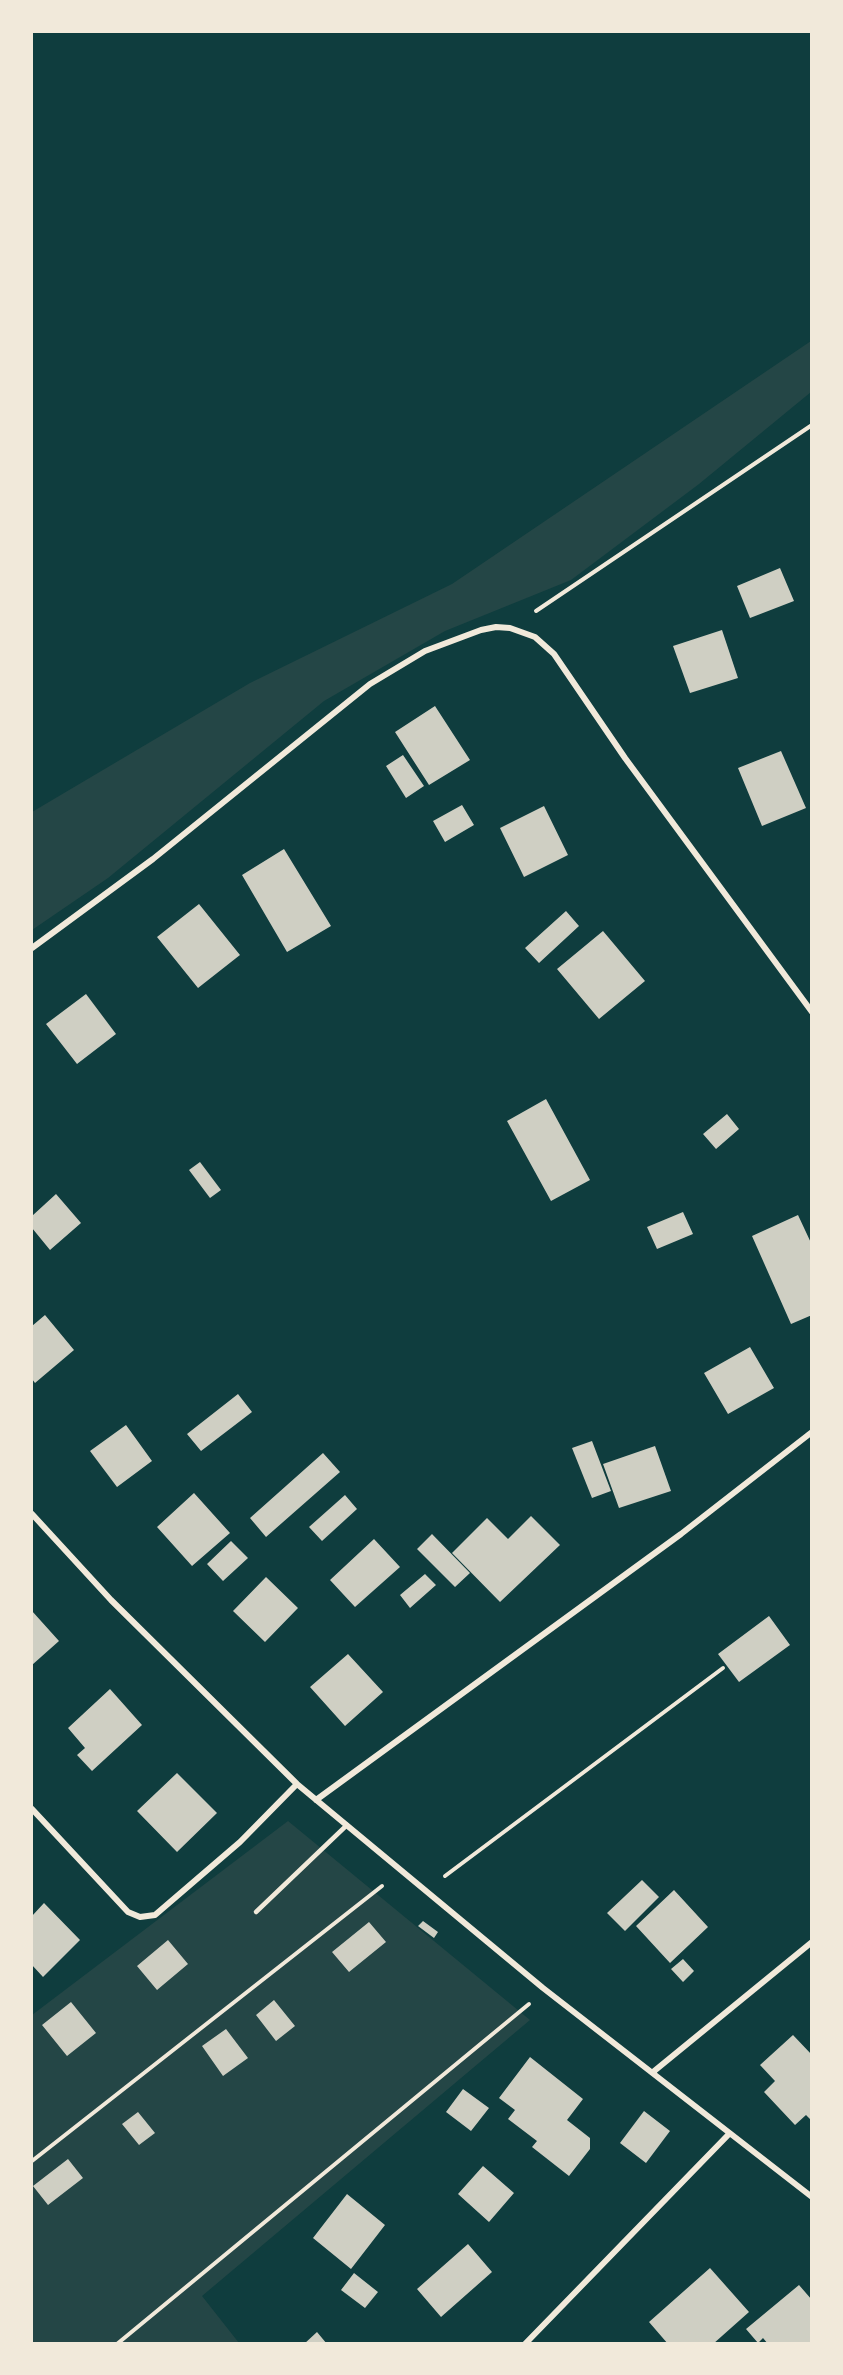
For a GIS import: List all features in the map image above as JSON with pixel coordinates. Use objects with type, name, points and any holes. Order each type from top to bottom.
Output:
[{"type":"street","points":[[32,948],[153,859],[370,684],[425,651],[481,630],[496,627],[510,628],[535,637],[554,654],[625,758],[812,1012]]},
{"type":"street","points":[[316,1800],[681,1534],[812,1432]]},
{"type":"street","points":[[32,1514],[111,1600],[297,1784],[543,1988],[812,2197]]},
{"type":"street","points":[[32,1809],[128,1912],[140,1917],[155,1915],[240,1842],[297,1784]]},
{"type":"street","points":[[653,2072],[812,1942]]},
{"type":"street","points":[[525,2343],[729,2134]]},
{"type":"lane","points":[[256,1912],[347,1825]]},
{"type":"path","points":[[510,628],[812,425]]},
{"type":"path","points":[[426,1891],[723,1668]]},
{"type":"path","points":[[32,2162],[370,1897],[400,1869]]},
{"type":"path","points":[[117,2343],[522,2012],[543,1988]]},
{"type":"shaded area","points":[[811,341],[811,392],[699,484],[571,580],[445,631],[324,701],[108,878],[32,930],[32,812],[250,683],[452,584]]},
{"type":"shaded area","points":[[288,1821],[530,2020],[202,2296],[239,2343],[32,2344],[32,2015]]},
{"type":"building","points":[[780,568],[794,601],[750,618],[737,586]]},
{"type":"building","points":[[722,630],[738,678],[690,693],[673,646]]},
{"type":"building","points":[[435,706],[470,760],[429,785],[395,732]]},
{"type":"building","points":[[781,751],[806,808],[762,826],[738,768]]},
{"type":"building","points":[[403,755],[424,786],[406,798],[386,766]]},
{"type":"building","points":[[462,805],[474,825],[445,842],[433,821]]},
{"type":"building","points":[[544,806],[568,855],[524,877],[500,828]]},
{"type":"building","points":[[284,849],[331,926],[287,952],[242,875]]},
{"type":"building","points":[[199,904],[240,955],[198,988],[157,937]]},
{"type":"building","points":[[566,911],[579,926],[539,963],[525,948]]},
{"type":"building","points":[[603,931],[645,981],[599,1019],[557,969]]},
{"type":"building","points":[[86,994],[116,1034],[77,1064],[46,1024]]},
{"type":"building","points":[[546,1099],[590,1180],[551,1201],[507,1121]]},
{"type":"building","points":[[727,1114],[739,1129],[716,1149],[703,1134]]},
{"type":"building","points":[[200,1162],[221,1190],[210,1198],[189,1170]]},
{"type":"building","points":[[56,1194],[81,1223],[50,1250],[32,1228],[32,1216]]},
{"type":"building","points":[[683,1212],[693,1234],[657,1249],[647,1227]]},
{"type":"building","points":[[798,1215],[812,1245],[812,1315],[791,1324],[752,1236]]},
{"type":"building","points":[[45,1315],[74,1350],[35,1383],[32,1379],[32,1326]]},
{"type":"building","points":[[750,1347],[774,1388],[728,1414],[704,1373]]},
{"type":"building","points":[[238,1394],[252,1412],[201,1451],[187,1434]]},
{"type":"building","points":[[126,1425],[152,1461],[117,1487],[90,1451]]},
{"type":"building","points":[[592,1441],[611,1491],[592,1498],[572,1448]]},
{"type":"building","points":[[655,1446],[671,1491],[619,1508],[603,1464]]},
{"type":"building","points":[[323,1453],[340,1472],[266,1537],[250,1518]]},
{"type":"building","points":[[194,1493],[230,1533],[192,1566],[157,1527]]},
{"type":"building","points":[[345,1495],[357,1509],[322,1541],[309,1527]]},
{"type":"building","points":[[531,1516],[560,1545],[500,1602],[452,1553],[487,1518],[508,1539]]},
{"type":"building","points":[[432,1534],[470,1573],[455,1587],[417,1549]]},
{"type":"building","points":[[374,1539],[400,1567],[355,1607],[330,1580]]},
{"type":"building","points":[[231,1541],[248,1558],[223,1581],[207,1564]]},
{"type":"building","points":[[425,1574],[436,1585],[410,1608],[400,1595]]},
{"type":"building","points":[[266,1577],[298,1608],[265,1642],[233,1611]]},
{"type":"building","points":[[32,1611],[59,1641],[32,1665]]},
{"type":"building","points":[[769,1616],[790,1645],[739,1682],[718,1654]]},
{"type":"building","points":[[348,1654],[383,1692],[345,1726],[310,1687]]},
{"type":"building","points":[[110,1689],[142,1725],[92,1771],[77,1755],[85,1748],[68,1728]]},
{"type":"building","points":[[177,1773],[217,1813],[177,1852],[137,1811]]},
{"type":"building","points":[[642,1880],[659,1897],[625,1931],[607,1913]]},
{"type":"building","points":[[674,1890],[708,1927],[670,1963],[636,1926]]},
{"type":"building","points":[[44,1903],[80,1940],[43,1977],[32,1965],[32,1916]]},
{"type":"building","points":[[423,1921],[438,1932],[434,1938],[418,1926]]},
{"type":"building","points":[[369,1922],[386,1942],[349,1972],[332,1952]]},
{"type":"building","points":[[168,1940],[188,1964],[157,1990],[137,1966]]},
{"type":"building","points":[[683,1959],[694,1971],[683,1982],[671,1969]]},
{"type":"building","points":[[274,2000],[295,2026],[276,2041],[256,2015]]},
{"type":"building","points":[[71,2002],[96,2033],[67,2056],[42,2025]]},
{"type":"building","points":[[226,2029],[248,2058],[223,2076],[202,2046]]},
{"type":"building","points":[[793,2035],[812,2055],[812,2121],[806,2115],[795,2125],[764,2092],[775,2081],[760,2065]]},
{"type":"building","points":[[530,2057],[583,2099],[567,2120],[590,2138],[590,2149],[569,2176],[532,2147],[537,2141],[508,2119],[515,2110],[499,2098]]},
{"type":"building","points":[[463,2089],[489,2108],[471,2131],[446,2112]]},
{"type":"building","points":[[644,2111],[670,2131],[646,2163],[620,2143]]},
{"type":"building","points":[[138,2112],[155,2133],[139,2145],[122,2124]]},
{"type":"building","points":[[68,2159],[83,2178],[48,2205],[33,2186]]},
{"type":"building","points":[[483,2166],[514,2193],[489,2222],[458,2194]]},
{"type":"building","points":[[347,2194],[385,2225],[351,2269],[313,2238]]},
{"type":"building","points":[[468,2244],[492,2272],[441,2317],[417,2289]]},
{"type":"building","points":[[710,2268],[749,2312],[713,2344],[668,2344],[649,2322]]},
{"type":"building","points":[[354,2273],[378,2292],[365,2308],[341,2290]]},
{"type":"building","points":[[799,2285],[812,2300],[812,2344],[768,2344],[763,2338],[758,2343],[746,2329]]},
{"type":"building","points":[[317,2332],[327,2344],[304,2344]]}]
